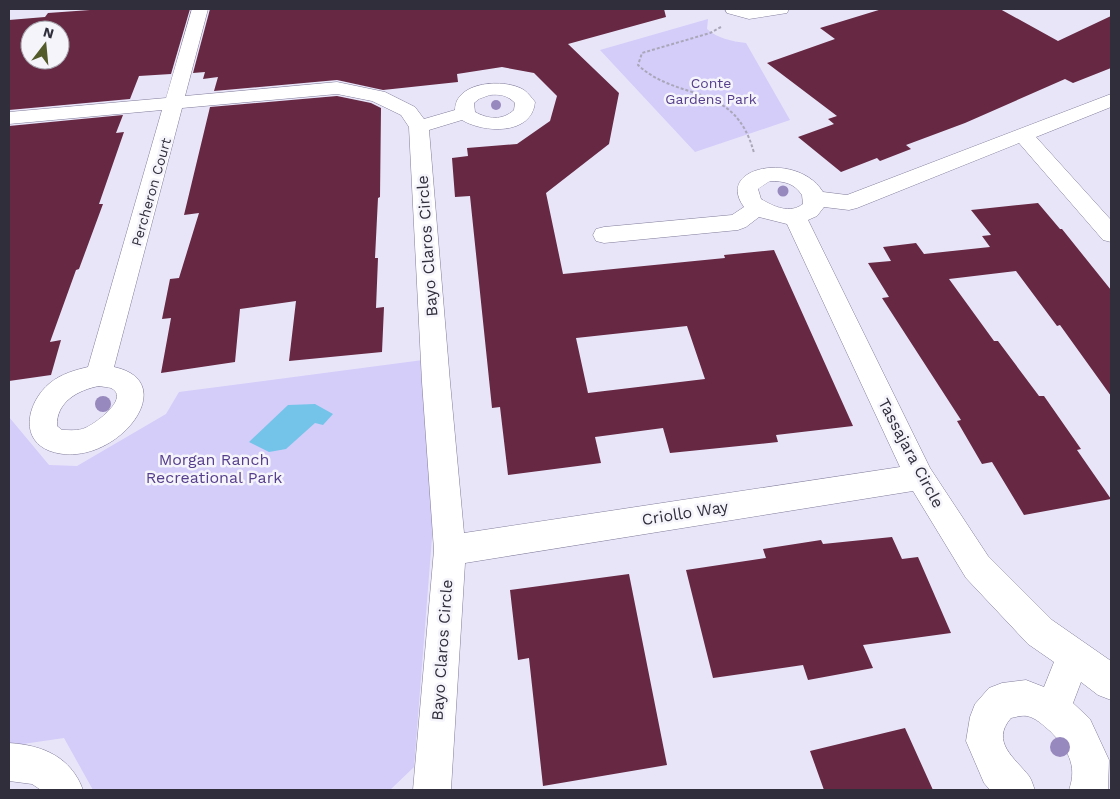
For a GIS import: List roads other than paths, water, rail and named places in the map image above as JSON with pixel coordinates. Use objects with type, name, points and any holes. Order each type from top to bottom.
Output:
[{"type":"street","name":"Percheron Court","points":[[99,375],[176,102],[200,9]]},
{"type":"street","points":[[741,11],[781,9]]},
{"type":"street","points":[[9,118],[337,88],[378,96],[408,111],[419,127],[465,113]]},
{"type":"street","points":[[815,198],[849,203],[1024,136],[1111,100]]},
{"type":"street","name":"Bayo Claros Circle","points":[[419,127],[436,382],[450,550],[437,790]]},
{"type":"street","points":[[1024,136],[1111,234]]},
{"type":"street","points":[[767,174],[792,176],[804,182],[812,189],[815,198],[813,206],[806,213],[795,217],[782,217],[768,214],[757,208],[749,200],[746,192],[749,184],[756,177],[767,174]]},
{"type":"street","points":[[604,234],[738,222],[757,208]]},
{"type":"street","name":"Tassajara Circle","points":[[795,217],[920,477],[976,567],[1040,632],[1111,682]]},
{"type":"street","name":"Criollo Way","points":[[450,550],[920,477]]},
{"type":"street","points":[[1053,709],[1074,655]]},
{"type":"street","points":[[1016,790],[997,770],[985,741],[988,717],[1002,701],[1026,698],[1053,709],[1077,732],[1090,760],[1090,787],[1088,790]]},
{"type":"street","points":[[9,762],[23,762],[46,770],[63,786],[64,790]]},
{"type":"water","points":[[315,404],[333,414],[323,425],[315,423],[286,449],[269,452],[249,442],[288,405]]},
{"type":"park label","name":"Conte Gardens Park","points":[[711,92]]},
{"type":"park label","name":"Morgan Ranch Recreational Park","points":[[214,468]]}]
